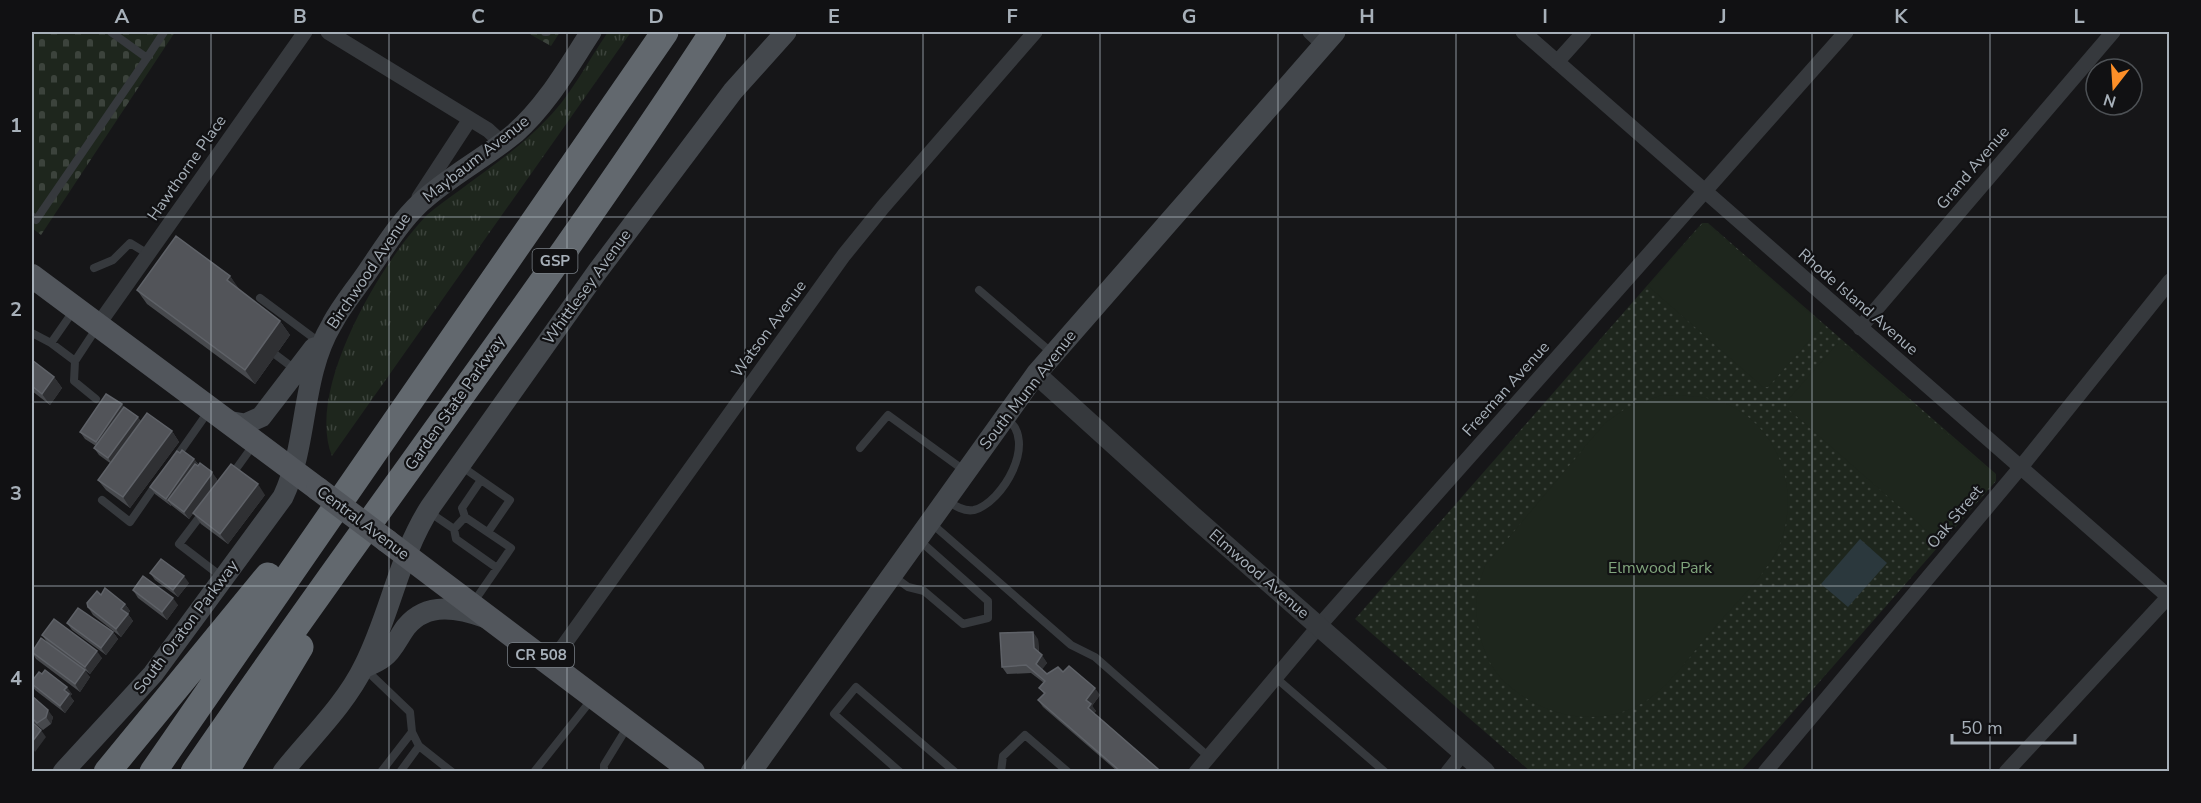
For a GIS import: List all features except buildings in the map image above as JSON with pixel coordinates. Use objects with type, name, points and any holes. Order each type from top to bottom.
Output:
[{"type":"highway","name":"GSP","points":[[153,771],[665,32]]},
{"type":"highway","name":"Garden State Parkway","points":[[194,771],[286,638],[395,489],[713,32]]},
{"type":"highway","points":[[107,771],[383,436]]},
{"type":"highway","points":[[225,771],[395,489]]},
{"type":"main road","name":"Maybaum Avenue","points":[[400,226],[430,195],[502,143],[548,98],[591,32]]},
{"type":"main road","name":"Whittlesey Avenue","points":[[407,555],[428,511],[597,272],[715,114],[786,32]]},
{"type":"main road","name":"South Munn Avenue","points":[[751,771],[930,522],[955,505],[966,472],[1036,374],[1323,36]]},
{"type":"main road","name":"Birchwood Avenue","points":[[294,471],[311,372],[332,324],[400,226]]},
{"type":"main road","name":"Central Avenue","points":[[32,276],[595,695],[692,771]]},
{"type":"main road","points":[[218,415],[245,424],[261,417],[332,324]]},
{"type":"main road","name":"South Oraton Parkway","points":[[63,771],[153,674],[279,504],[294,471]]},
{"type":"main road","points":[[283,771],[336,707],[363,668],[407,555]]},
{"type":"main road","points":[[363,668],[386,656],[417,615],[430,609],[453,609],[495,621]]},
{"type":"street","name":"Hawthorne Place","points":[[98,325],[156,248],[305,32]]},
{"type":"street","points":[[328,32],[470,119],[502,143]]},
{"type":"street","name":"Watson Avenue","points":[[552,663],[844,255],[1035,32]]},
{"type":"street","name":"Rhode Island Avenue","points":[[1522,32],[2169,597]]},
{"type":"street","points":[[1557,62],[1584,32]]},
{"type":"street","name":"Freeman Avenue","points":[[1196,771],[1319,627],[1846,32]]},
{"type":"street","name":"Grand Avenue","points":[[1860,328],[2113,32]]},
{"type":"street","name":"Birchwood Avenue","points":[[400,226],[470,119]]},
{"type":"street","name":"Oak Street","points":[[1765,771],[2020,468],[2169,281]]},
{"type":"street","name":"Elmwood Avenue","points":[[1036,374],[1319,627],[1485,771]]},
{"type":"street","points":[[2006,771],[2169,597]]},
{"type":"street","points":[[1448,771],[1463,753]]},
{"type":"lane","points":[[111,32],[147,58]]},
{"type":"lane","points":[[32,216],[36,220],[164,32]]},
{"type":"lane","points":[[94,268],[113,260],[130,243],[156,248]]},
{"type":"lane","points":[[979,290],[1053,354]]},
{"type":"lane","points":[[260,298],[318,342]]},
{"type":"lane","points":[[51,343],[76,308]]},
{"type":"lane","points":[[96,399],[74,381],[75,361],[98,325]]},
{"type":"lane","points":[[32,333],[51,343],[75,361]]},
{"type":"lane","points":[[276,355],[297,371]]},
{"type":"lane","points":[[168,468],[218,415]]},
{"type":"lane","points":[[860,448],[888,415],[966,472]]},
{"type":"lane","points":[[955,505],[972,510],[982,506],[1006,483],[1015,467],[1020,442],[1015,424],[1005,417]]},
{"type":"lane","points":[[226,482],[256,443]]},
{"type":"lane","points":[[460,466],[510,500],[488,532]]},
{"type":"lane","points":[[102,501],[130,522],[162,477]]},
{"type":"lane","points":[[472,604],[511,548],[465,517],[462,508],[481,480]]},
{"type":"lane","points":[[213,500],[179,544],[223,578]]},
{"type":"lane","points":[[428,511],[454,529],[456,538],[497,568]]},
{"type":"lane","points":[[454,529],[465,517]]},
{"type":"lane","points":[[930,522],[1071,645],[1095,657],[1209,757]]},
{"type":"lane","points":[[892,575],[908,587],[924,591],[963,624],[988,618],[988,601],[918,539]]},
{"type":"lane","points":[[363,668],[410,712],[412,732],[419,746],[452,771]]},
{"type":"lane","points":[[1275,678],[1385,771]]},
{"type":"lane","points":[[900,771],[834,714],[856,687],[955,771]]},
{"type":"lane","points":[[534,771],[595,695]]},
{"type":"lane","points":[[604,771],[604,765],[631,723]]},
{"type":"lane","points":[[381,771],[412,732]]},
{"type":"lane","points":[[1001,771],[1003,756],[1025,735],[1068,771]]},
{"type":"lane","points":[[400,771],[419,746]]},
{"type":"green space","points":[[32,32],[175,32],[41,235],[32,228]]},
{"type":"green space","points":[[526,32],[560,32],[551,46]]},
{"type":"green space","points":[[608,32],[631,32],[332,456],[326,429],[329,397],[338,363],[352,328],[389,263],[427,215],[506,156],[557,109]]},
{"type":"green space","name":"Elmwood Park","points":[[1702,223],[1708,223],[1996,474],[1996,481],[1741,771],[1530,771],[1355,619]]},
{"type":"green space","points":[[1702,224],[1708,224],[1821,323],[1821,328],[1768,387],[1763,387],[1648,286]]},
{"type":"green space","points":[[1838,343],[1843,343],[1995,475],[1995,481],[1941,543],[1787,408],[1786,402]]},
{"type":"green space","points":[[1662,395],[1696,397],[1722,402],[1747,416],[1762,430],[1782,464],[1786,484],[1788,504],[1786,524],[1780,544],[1761,575],[1681,668],[1667,684],[1641,704],[1622,712],[1582,717],[1542,707],[1524,697],[1499,676],[1482,644],[1476,608],[1478,589],[1485,566],[1605,423],[1625,409]]},
{"type":"shaded area","points":[[1860,539],[1887,563],[1848,607],[1821,584]]}]
